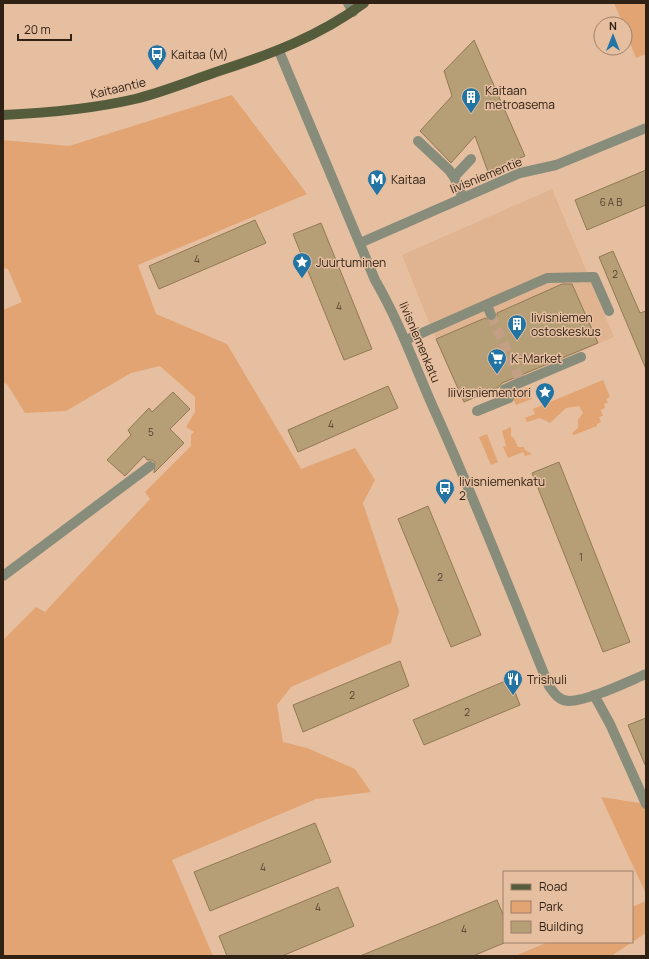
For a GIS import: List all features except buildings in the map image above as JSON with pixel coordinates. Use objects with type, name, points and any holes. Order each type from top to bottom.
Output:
[{"type":"main road","name":"Kaitaantie","points":[[3,115],[51,113],[96,107],[137,98],[279,51],[350,7],[364,3]]},
{"type":"street","name":"Iivisniemenkatu","points":[[279,51],[375,280],[388,302],[406,340],[550,686],[557,697],[568,702],[594,695],[646,674]]},
{"type":"street","name":"Iivisniementie","points":[[360,243],[520,173],[556,165],[646,128]]},
{"type":"street","points":[[418,141],[454,177],[463,198]]},
{"type":"street","points":[[454,177],[471,159]]},
{"type":"street","points":[[406,340],[547,278],[594,276],[609,311]]},
{"type":"street","points":[[487,305],[491,315]]},
{"type":"street","points":[[477,411],[509,398],[506,389],[520,380],[581,357]]},
{"type":"street","points":[[3,576],[150,466]]},
{"type":"street","points":[[594,695],[610,724],[646,804]]},
{"type":"shaded area","points":[[552,189],[614,337],[464,402],[428,320],[402,255]]},
{"type":"green space","points":[[614,3],[646,3],[646,54],[636,58],[633,50],[633,16],[620,16]]},
{"type":"green space","points":[[232,95],[307,194],[138,265],[156,314],[227,344],[301,469],[355,448],[375,480],[363,503],[399,611],[391,643],[291,687],[277,705],[283,742],[307,748],[355,769],[371,792],[316,799],[172,860],[213,956],[3,956],[3,640],[36,607],[45,612],[150,499],[145,492],[191,446],[191,435],[194,432],[186,427],[195,412],[195,397],[160,366],[131,373],[66,411],[25,413],[7,384],[3,383],[3,310],[22,302],[8,269],[3,268],[3,140],[69,146]]},
{"type":"green space","points":[[603,380],[610,397],[606,399],[608,403],[604,404],[605,408],[601,410],[603,416],[599,417],[601,422],[597,424],[597,426],[574,435],[572,433],[578,428],[578,420],[583,413],[579,406],[566,408],[550,423],[540,418],[527,422],[525,418],[535,414],[533,409]]},
{"type":"green space","points":[[527,387],[532,399],[516,405],[511,394]]},
{"type":"green space","points":[[511,427],[511,436],[514,438],[518,447],[524,447],[525,450],[532,454],[525,456],[523,452],[508,458],[503,447],[506,446],[502,431]]},
{"type":"green space","points":[[487,434],[498,462],[491,465],[479,437]]},
{"type":"green space","points":[[601,797],[646,804],[646,894]]},
{"type":"green space","points":[[646,901],[646,933],[633,942],[633,907]]},
{"type":"green space","points":[[546,943],[631,943],[611,956],[515,956]]},
{"type":"tunnel","points":[[491,315],[519,378]]},
{"type":"place","name":"Kaitaa (M)","points":[[157,71]]},
{"type":"place","name":"Kaitaan metroasema","points":[[471,114]]},
{"type":"place","name":"Kaitaa","points":[[377,196]]},
{"type":"place","name":"Juurtuminen","points":[[302,279]]},
{"type":"place","name":"Iivisniemen ostoskeskus","points":[[517,341]]},
{"type":"place","name":"K-Market","points":[[497,375]]},
{"type":"place","name":"Iiivisniementori","points":[[545,409]]},
{"type":"place","name":"Iivisniemenkatu 2","points":[[445,505]]},
{"type":"place","name":"Trishuli","points":[[513,696]]}]
